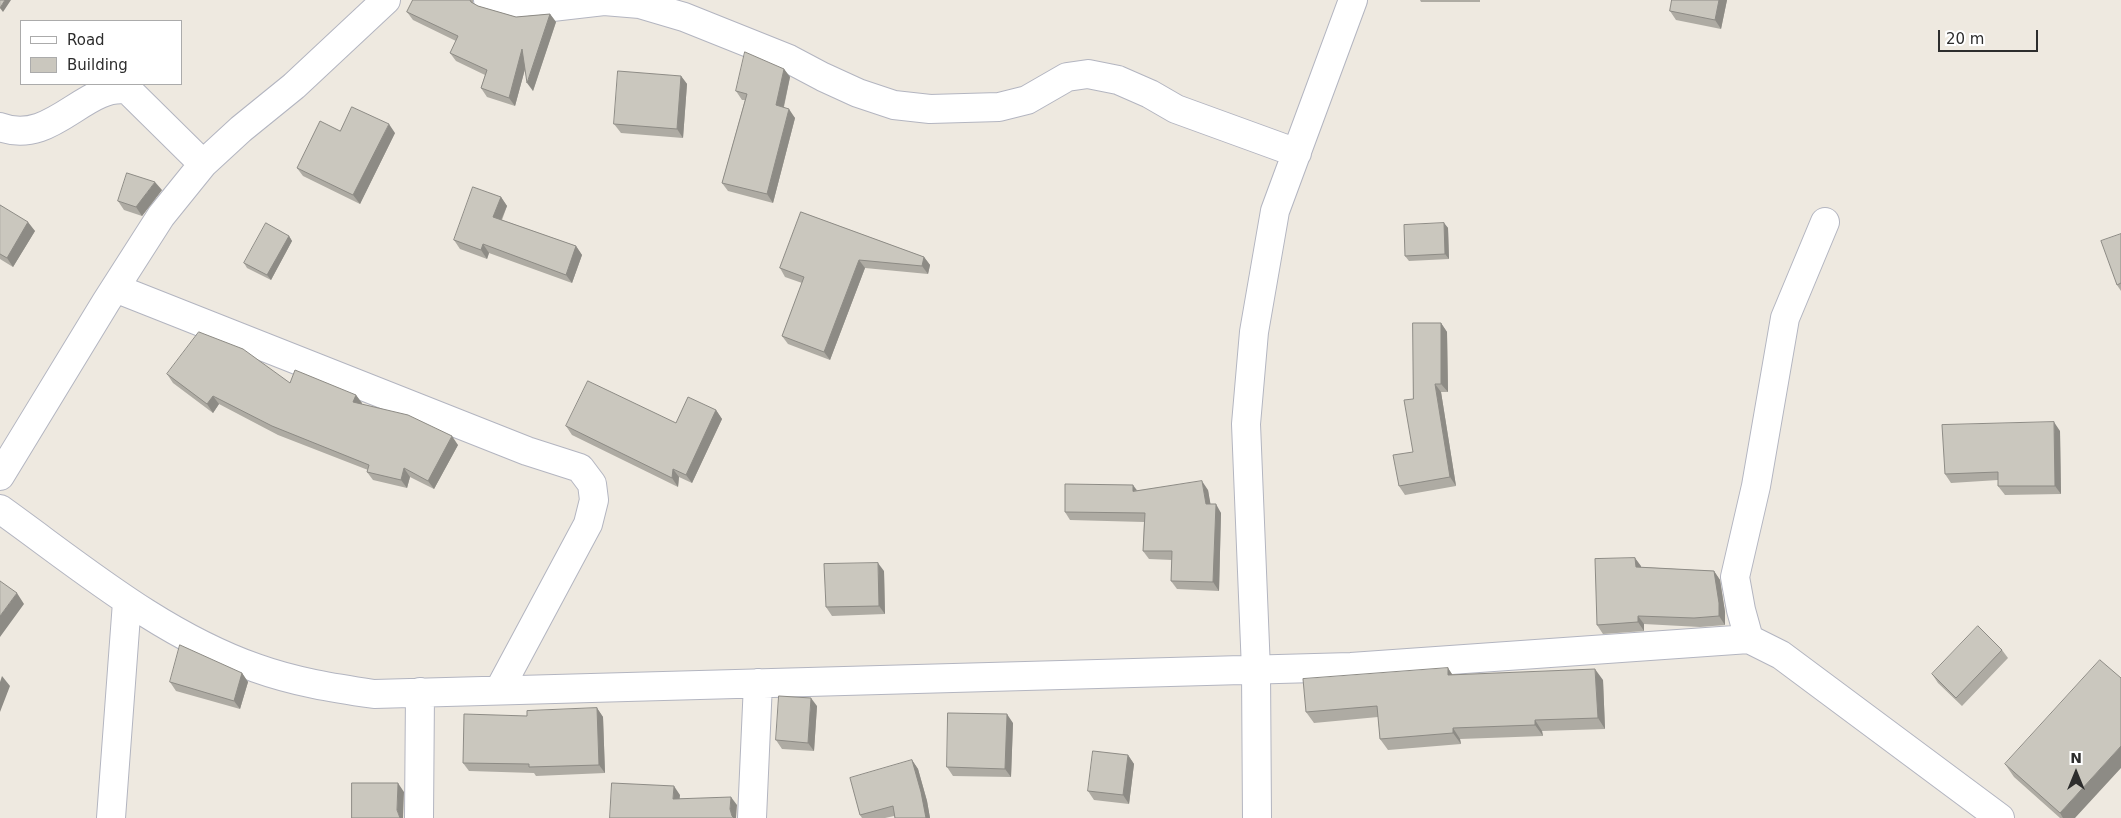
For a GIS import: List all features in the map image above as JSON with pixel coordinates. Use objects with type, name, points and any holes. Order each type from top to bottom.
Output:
[{"type":"street","points":[[0,476],[161,216],[203,164],[241,129],[294,86],[386,0]]},
{"type":"street","points":[[488,0],[526,10],[604,1],[640,2],[684,17],[789,59],[858,93],[894,105],[930,109],[999,107],[1026,100],[1067,77],[1088,74],[1118,80],[1150,94],[1176,109],[1297,152]]},
{"type":"street","points":[[1257,818],[1256,670],[1246,424],[1254,332],[1274,220],[1353,0]]},
{"type":"street","points":[[0,127],[30,130],[46,126],[97,97],[120,89],[128,90],[203,164]]},
{"type":"street","points":[[1749,639],[1735,577],[1756,486],[1785,318],[1825,222]]},
{"type":"street","points":[[115,288],[527,451],[580,468],[592,484],[594,500],[588,524],[499,690]]},
{"type":"street","points":[[0,508],[127,602],[190,639],[255,668],[315,686],[374,694],[1351,667],[1749,639],[1781,655],[2000,818]]},
{"type":"street","points":[[111,818],[127,602]]},
{"type":"street","points":[[752,818],[758,683]]},
{"type":"street","points":[[419,818],[420,692]]},
{"type":"building","points":[[0,0],[5,0],[0,8]]},
{"type":"building","points":[[413,0],[470,0],[478,6],[516,17],[550,14],[527,83],[522,49],[509,98],[481,88],[487,70],[450,53],[458,36],[407,12]]},
{"type":"building","points":[[1672,0],[1719,0],[1715,20],[1670,11]]},
{"type":"building","points":[[745,52],[784,69],[776,105],[789,109],[767,194],[722,183],[747,94],[736,91]]},
{"type":"building","points":[[618,71],[681,76],[677,129],[614,124]]},
{"type":"building","points":[[352,107],[389,124],[353,195],[297,168],[320,121],[340,131]]},
{"type":"building","points":[[127,173],[155,182],[136,207],[118,201]]},
{"type":"building","points":[[473,187],[501,197],[493,217],[576,246],[566,275],[483,244],[481,250],[454,240]]},
{"type":"building","points":[[0,205],[28,222],[7,258],[0,254]]},
{"type":"building","points":[[801,212],[924,257],[922,266],[859,260],[824,352],[782,336],[804,277],[780,268]]},
{"type":"building","points":[[266,223],[289,236],[267,275],[244,263]]},
{"type":"building","points":[[1444,223],[1445,254],[1405,256],[1404,225]]},
{"type":"building","points":[[2121,234],[2121,283],[2117,285],[2101,241]]},
{"type":"building","points":[[1413,323],[1441,323],[1441,384],[1435,384],[1450,477],[1399,486],[1393,455],[1413,452],[1404,400],[1413,399]]},
{"type":"building","points":[[199,332],[243,349],[290,383],[295,370],[356,395],[353,402],[408,415],[452,436],[428,481],[404,468],[401,480],[367,472],[369,465],[272,426],[213,396],[207,404],[167,374]]},
{"type":"building","points":[[588,381],[676,423],[688,397],[716,410],[686,475],[673,469],[672,478],[566,426]]},
{"type":"building","points":[[2054,422],[2055,486],[1998,486],[1998,472],[1945,474],[1942,425]]},
{"type":"building","points":[[1202,481],[1206,504],[1216,504],[1213,582],[1171,581],[1172,551],[1143,551],[1145,513],[1065,512],[1065,484],[1133,485],[1133,491]]},
{"type":"building","points":[[1635,558],[1636,567],[1714,571],[1719,616],[1694,618],[1638,616],[1638,622],[1597,625],[1595,559]]},
{"type":"building","points":[[878,563],[879,606],[826,607],[824,564]]},
{"type":"building","points":[[0,581],[17,593],[0,616]]},
{"type":"building","points":[[1978,626],[2002,650],[1956,698],[1932,674]]},
{"type":"building","points":[[180,645],[242,673],[234,701],[170,682]]},
{"type":"building","points":[[2100,660],[2121,678],[2121,746],[2060,813],[2005,764]]},
{"type":"building","points":[[1448,668],[1448,675],[1595,669],[1598,718],[1535,720],[1535,725],[1453,728],[1453,733],[1380,739],[1377,706],[1306,712],[1303,679]]},
{"type":"building","points":[[779,696],[811,698],[808,743],[776,740]]},
{"type":"building","points":[[597,708],[599,765],[529,767],[529,764],[463,763],[464,714],[527,716],[527,711]]},
{"type":"building","points":[[948,713],[1007,714],[1005,769],[947,767]]},
{"type":"building","points":[[1093,751],[1128,755],[1123,795],[1088,791]]},
{"type":"building","points":[[912,760],[926,818],[895,818],[893,806],[860,815],[850,778]]},
{"type":"building","points":[[352,783],[398,783],[397,810],[400,818],[352,818]]},
{"type":"building","points":[[612,783],[674,786],[673,799],[731,797],[730,809],[734,818],[610,818]]}]
